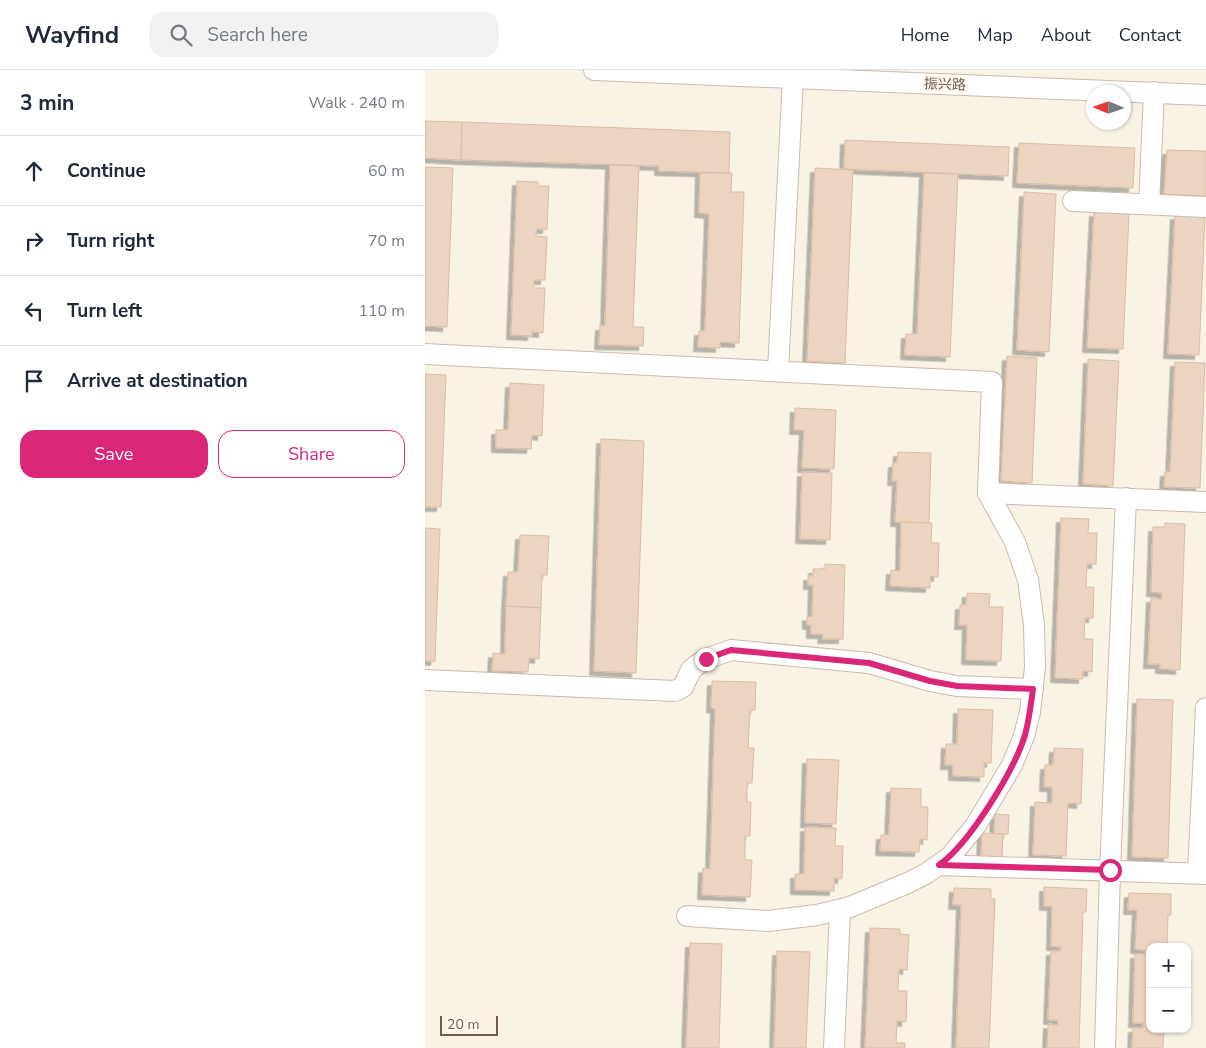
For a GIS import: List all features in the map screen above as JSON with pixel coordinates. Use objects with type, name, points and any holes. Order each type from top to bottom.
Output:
[{"type":"street","name":"振兴路","points":[[594,70],[1206,94]]},
{"type":"street","points":[[778,371],[793,78]]},
{"type":"street","points":[[1149,204],[1153,92]]},
{"type":"street","points":[[1073,201],[1206,207]]},
{"type":"street","points":[[425,354],[992,382],[988,493],[1015,542],[1028,580],[1034,625],[1035,667],[1030,712],[1024,736],[1013,765],[976,825],[950,857],[910,882],[840,910],[768,921],[687,916]]},
{"type":"street","points":[[988,493],[1206,502]]},
{"type":"street","points":[[1105,1048],[1110,870],[1126,498]]},
{"type":"street","points":[[425,680],[675,691],[683,687],[691,670],[697,664],[731,650],[869,663],[930,681],[957,686],[1033,689]]},
{"type":"street","points":[[939,865],[1202,874],[1206,708]]},
{"type":"street","points":[[834,1048],[840,910]]},
{"type":"building","points":[[425,121],[462,122],[461,160],[425,158]]},
{"type":"building","points":[[462,122],[730,132],[729,173],[659,171],[659,166],[461,160]]},
{"type":"building","points":[[845,140],[1009,147],[1008,176],[844,169]]},
{"type":"building","points":[[1019,143],[1135,148],[1133,188],[1017,183]]},
{"type":"building","points":[[1167,150],[1206,151],[1206,196],[1164,194]]},
{"type":"building","points":[[610,165],[639,166],[633,327],[644,327],[643,346],[599,345],[600,326],[605,326]]},
{"type":"building","points":[[425,167],[453,168],[447,327],[425,326]]},
{"type":"building","points":[[815,168],[853,170],[845,363],[807,361]]},
{"type":"building","points":[[700,173],[732,173],[731,192],[744,192],[739,343],[720,342],[720,348],[698,347],[699,331],[705,331],[709,214],[699,213]]},
{"type":"building","points":[[924,173],[958,174],[950,357],[905,355],[906,334],[917,334]]},
{"type":"building","points":[[517,181],[538,182],[538,186],[549,186],[547,229],[536,229],[536,236],[547,237],[545,280],[534,280],[534,288],[545,288],[543,333],[532,332],[532,336],[511,335]]},
{"type":"building","points":[[1024,192],[1056,194],[1049,352],[1017,350]]},
{"type":"building","points":[[1094,212],[1129,213],[1123,349],[1087,348]]},
{"type":"building","points":[[1175,215],[1205,217],[1199,355],[1168,354]]},
{"type":"building","points":[[1007,356],[1037,358],[1032,483],[1001,481]]},
{"type":"building","points":[[1088,359],[1119,361],[1113,486],[1083,484]]},
{"type":"building","points":[[1175,362],[1205,363],[1200,488],[1164,487],[1165,472],[1170,472]]},
{"type":"building","points":[[425,374],[446,375],[441,507],[425,507]]},
{"type":"building","points":[[510,383],[544,385],[542,436],[532,435],[531,449],[496,448],[496,430],[508,430]]},
{"type":"building","points":[[795,408],[836,410],[834,469],[802,468],[804,430],[794,430]]},
{"type":"building","points":[[601,439],[644,441],[636,673],[594,671]]},
{"type":"building","points":[[898,452],[931,453],[929,523],[895,522],[897,481],[892,481],[893,463],[897,463]]},
{"type":"building","points":[[802,472],[832,473],[830,540],[800,539]]},
{"type":"building","points":[[1061,518],[1089,519],[1088,533],[1097,533],[1096,564],[1087,564],[1086,587],[1094,587],[1093,618],[1085,618],[1084,639],[1093,639],[1092,672],[1083,671],[1083,679],[1055,678]]},
{"type":"building","points":[[901,522],[932,523],[931,543],[939,543],[938,577],[930,576],[930,588],[890,586],[891,570],[900,571]]},
{"type":"building","points":[[1165,523],[1185,524],[1180,670],[1160,669],[1160,664],[1148,664],[1151,598],[1162,599],[1162,593],[1151,592],[1153,527],[1165,527]]},
{"type":"building","points":[[425,528],[440,529],[435,661],[425,661]]},
{"type":"building","points":[[520,535],[549,536],[547,575],[542,575],[541,608],[506,606],[508,572],[518,572]]},
{"type":"building","points":[[825,564],[845,565],[843,639],[822,639],[823,634],[811,634],[811,625],[807,625],[807,616],[812,617],[813,585],[808,585],[808,576],[813,576],[813,569],[825,569]]},
{"type":"building","points":[[967,593],[990,594],[989,607],[1003,607],[1001,661],[966,660],[967,625],[959,625],[960,605],[966,605]]},
{"type":"building","points":[[506,606],[541,608],[539,659],[529,658],[528,672],[492,671],[493,653],[505,654]]},
{"type":"building","points":[[712,681],[756,682],[755,710],[750,710],[748,748],[754,748],[752,783],[747,783],[747,802],[751,802],[750,836],[745,836],[745,860],[752,860],[750,897],[702,895],[703,868],[710,869],[715,709],[711,708]]},
{"type":"building","points":[[1137,699],[1173,700],[1168,858],[1132,857]]},
{"type":"building","points":[[958,709],[993,710],[991,763],[984,763],[984,777],[953,776],[953,765],[945,765],[946,744],[957,744]]},
{"type":"building","points":[[1054,748],[1083,749],[1081,804],[1068,803],[1066,856],[1033,855],[1035,802],[1052,803],[1052,787],[1044,787],[1045,765],[1053,765]]},
{"type":"building","points":[[807,759],[839,760],[836,824],[805,823]]},
{"type":"building","points":[[891,788],[921,789],[921,807],[928,807],[927,840],[920,839],[919,852],[880,851],[881,835],[889,835]]},
{"type":"building","points":[[995,814],[1009,815],[1008,834],[994,834]]},
{"type":"building","points":[[805,827],[836,828],[835,846],[843,846],[842,879],[834,878],[834,891],[795,890],[795,874],[804,874]]},
{"type":"building","points":[[982,833],[1003,834],[1002,858],[981,858]]},
{"type":"building","points":[[1044,887],[1087,889],[1086,912],[1083,912],[1079,1048],[1047,1048],[1048,1024],[1058,1025],[1058,1020],[1048,1020],[1051,951],[1060,951],[1061,947],[1051,946],[1052,906],[1044,906]]},
{"type":"building","points":[[954,888],[991,889],[991,899],[995,899],[989,1048],[956,1048],[961,905],[953,905]]},
{"type":"building","points":[[1129,893],[1171,894],[1171,915],[1168,915],[1167,943],[1146,943],[1146,1033],[1164,1033],[1163,1048],[1132,1048],[1133,1028],[1143,1028],[1143,1023],[1133,1023],[1135,954],[1145,954],[1145,950],[1135,949],[1137,910],[1128,910]]},
{"type":"building","points":[[870,928],[900,929],[900,934],[909,935],[907,970],[899,969],[898,991],[907,991],[906,1022],[897,1021],[896,1043],[905,1043],[905,1048],[865,1048]]},
{"type":"building","points":[[690,943],[722,944],[719,1048],[686,1048]]},
{"type":"building","points":[[777,951],[810,952],[806,1048],[774,1048]]},
{"type":"route","points":[[706,659],[731,650],[869,663],[930,681],[957,686],[1033,689],[1024,736],[1013,765],[976,825],[950,857],[939,865],[1110,870]]}]
